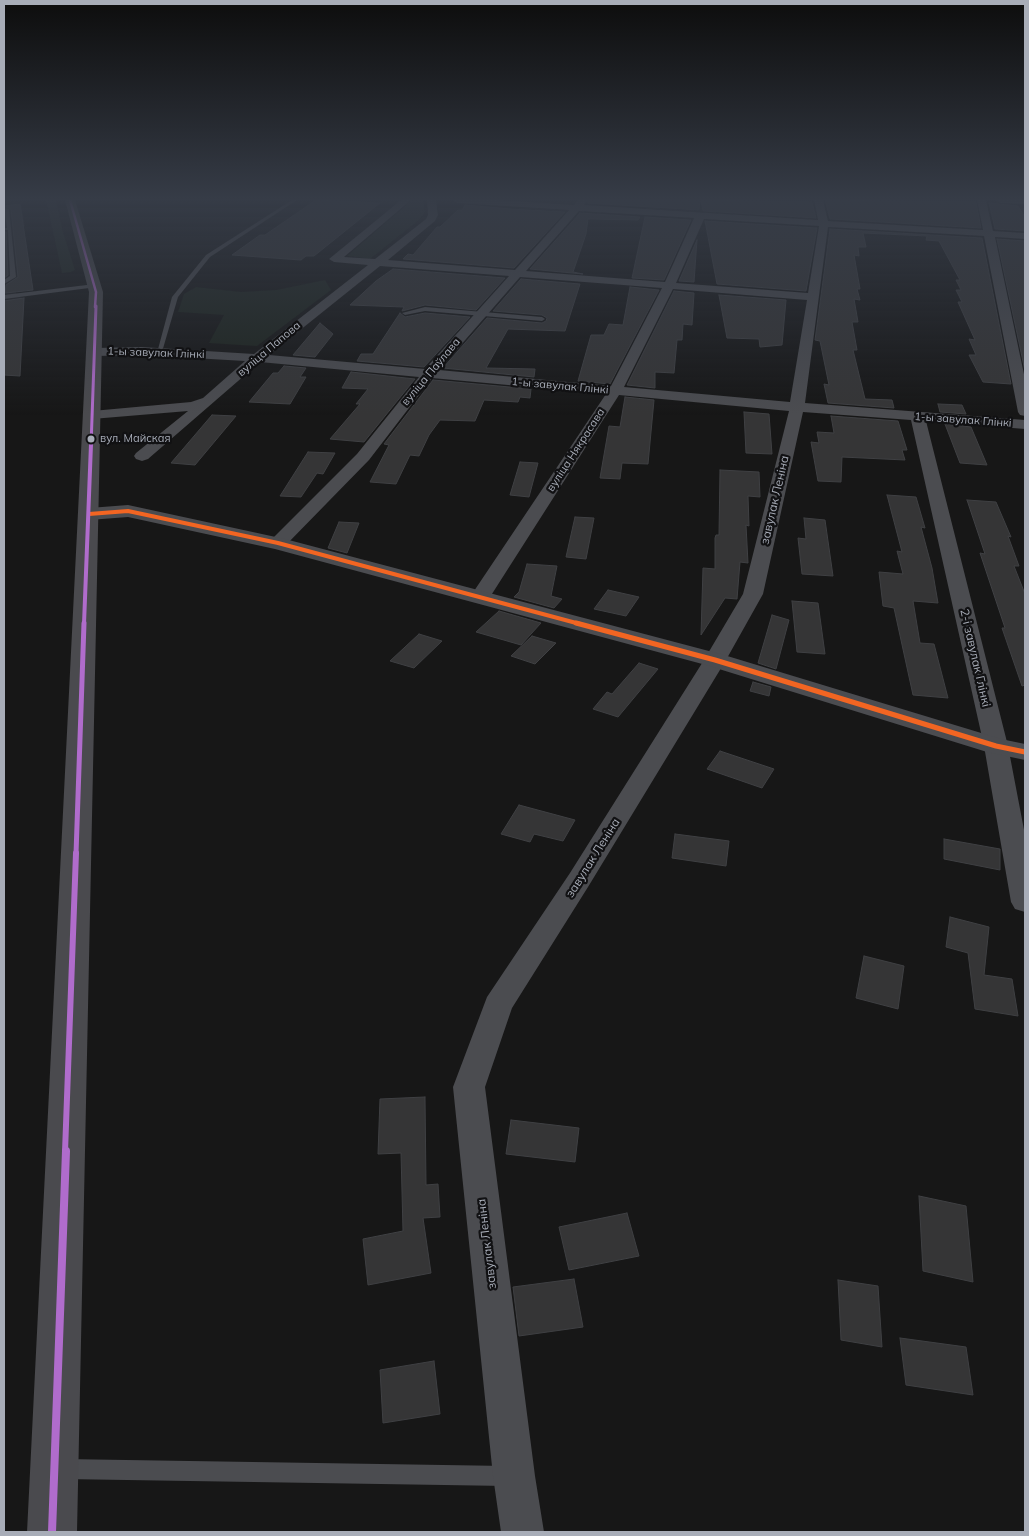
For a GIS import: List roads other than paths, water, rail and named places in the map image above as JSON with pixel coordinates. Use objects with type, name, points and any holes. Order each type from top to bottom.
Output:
[{"type":"main road","points":[[52,1532],[96,292],[91,272]]},
{"type":"street","name":"вуліца Папова","points":[[92,415],[192,406],[208,401],[257,358],[365,272]]},
{"type":"street","points":[[485,272],[814,297]]},
{"type":"street","name":"вуліца Паўлава","points":[[278,544],[363,457],[429,373],[520,272]]},
{"type":"street","name":"вуліца Някрасава","points":[[480,597],[615,391],[675,272]]},
{"type":"street","name":"завулак Леніна","points":[[522,1532],[469,1087],[498,1004],[579,880],[715,660],[753,594],[797,408],[817,272]]},
{"type":"street","points":[[996,272],[1025,412]]},
{"type":"street","name":"1-ы завулак Глінкі","points":[[94,352],[160,352],[257,358],[797,408],[1025,424]]},
{"type":"street","points":[[142,456],[208,401]]},
{"type":"street","name":"2-і завулак Глінкі","points":[[918,417],[996,746],[1025,902]]},
{"type":"street","points":[[89,514],[128,511],[278,544],[715,660],[996,746],[1025,752]]},
{"type":"lane","points":[[4,282],[13,277],[12,272]]},
{"type":"lane","points":[[160,352],[174,297],[195,272]]},
{"type":"lane","points":[[4,298],[95,286]]},
{"type":"lane","points":[[405,313],[425,309],[542,319]]},
{"type":"lane","points":[[54,1469],[514,1476]]},
{"type":"place","name":"вул. Майская","points":[[91,439]]}]
